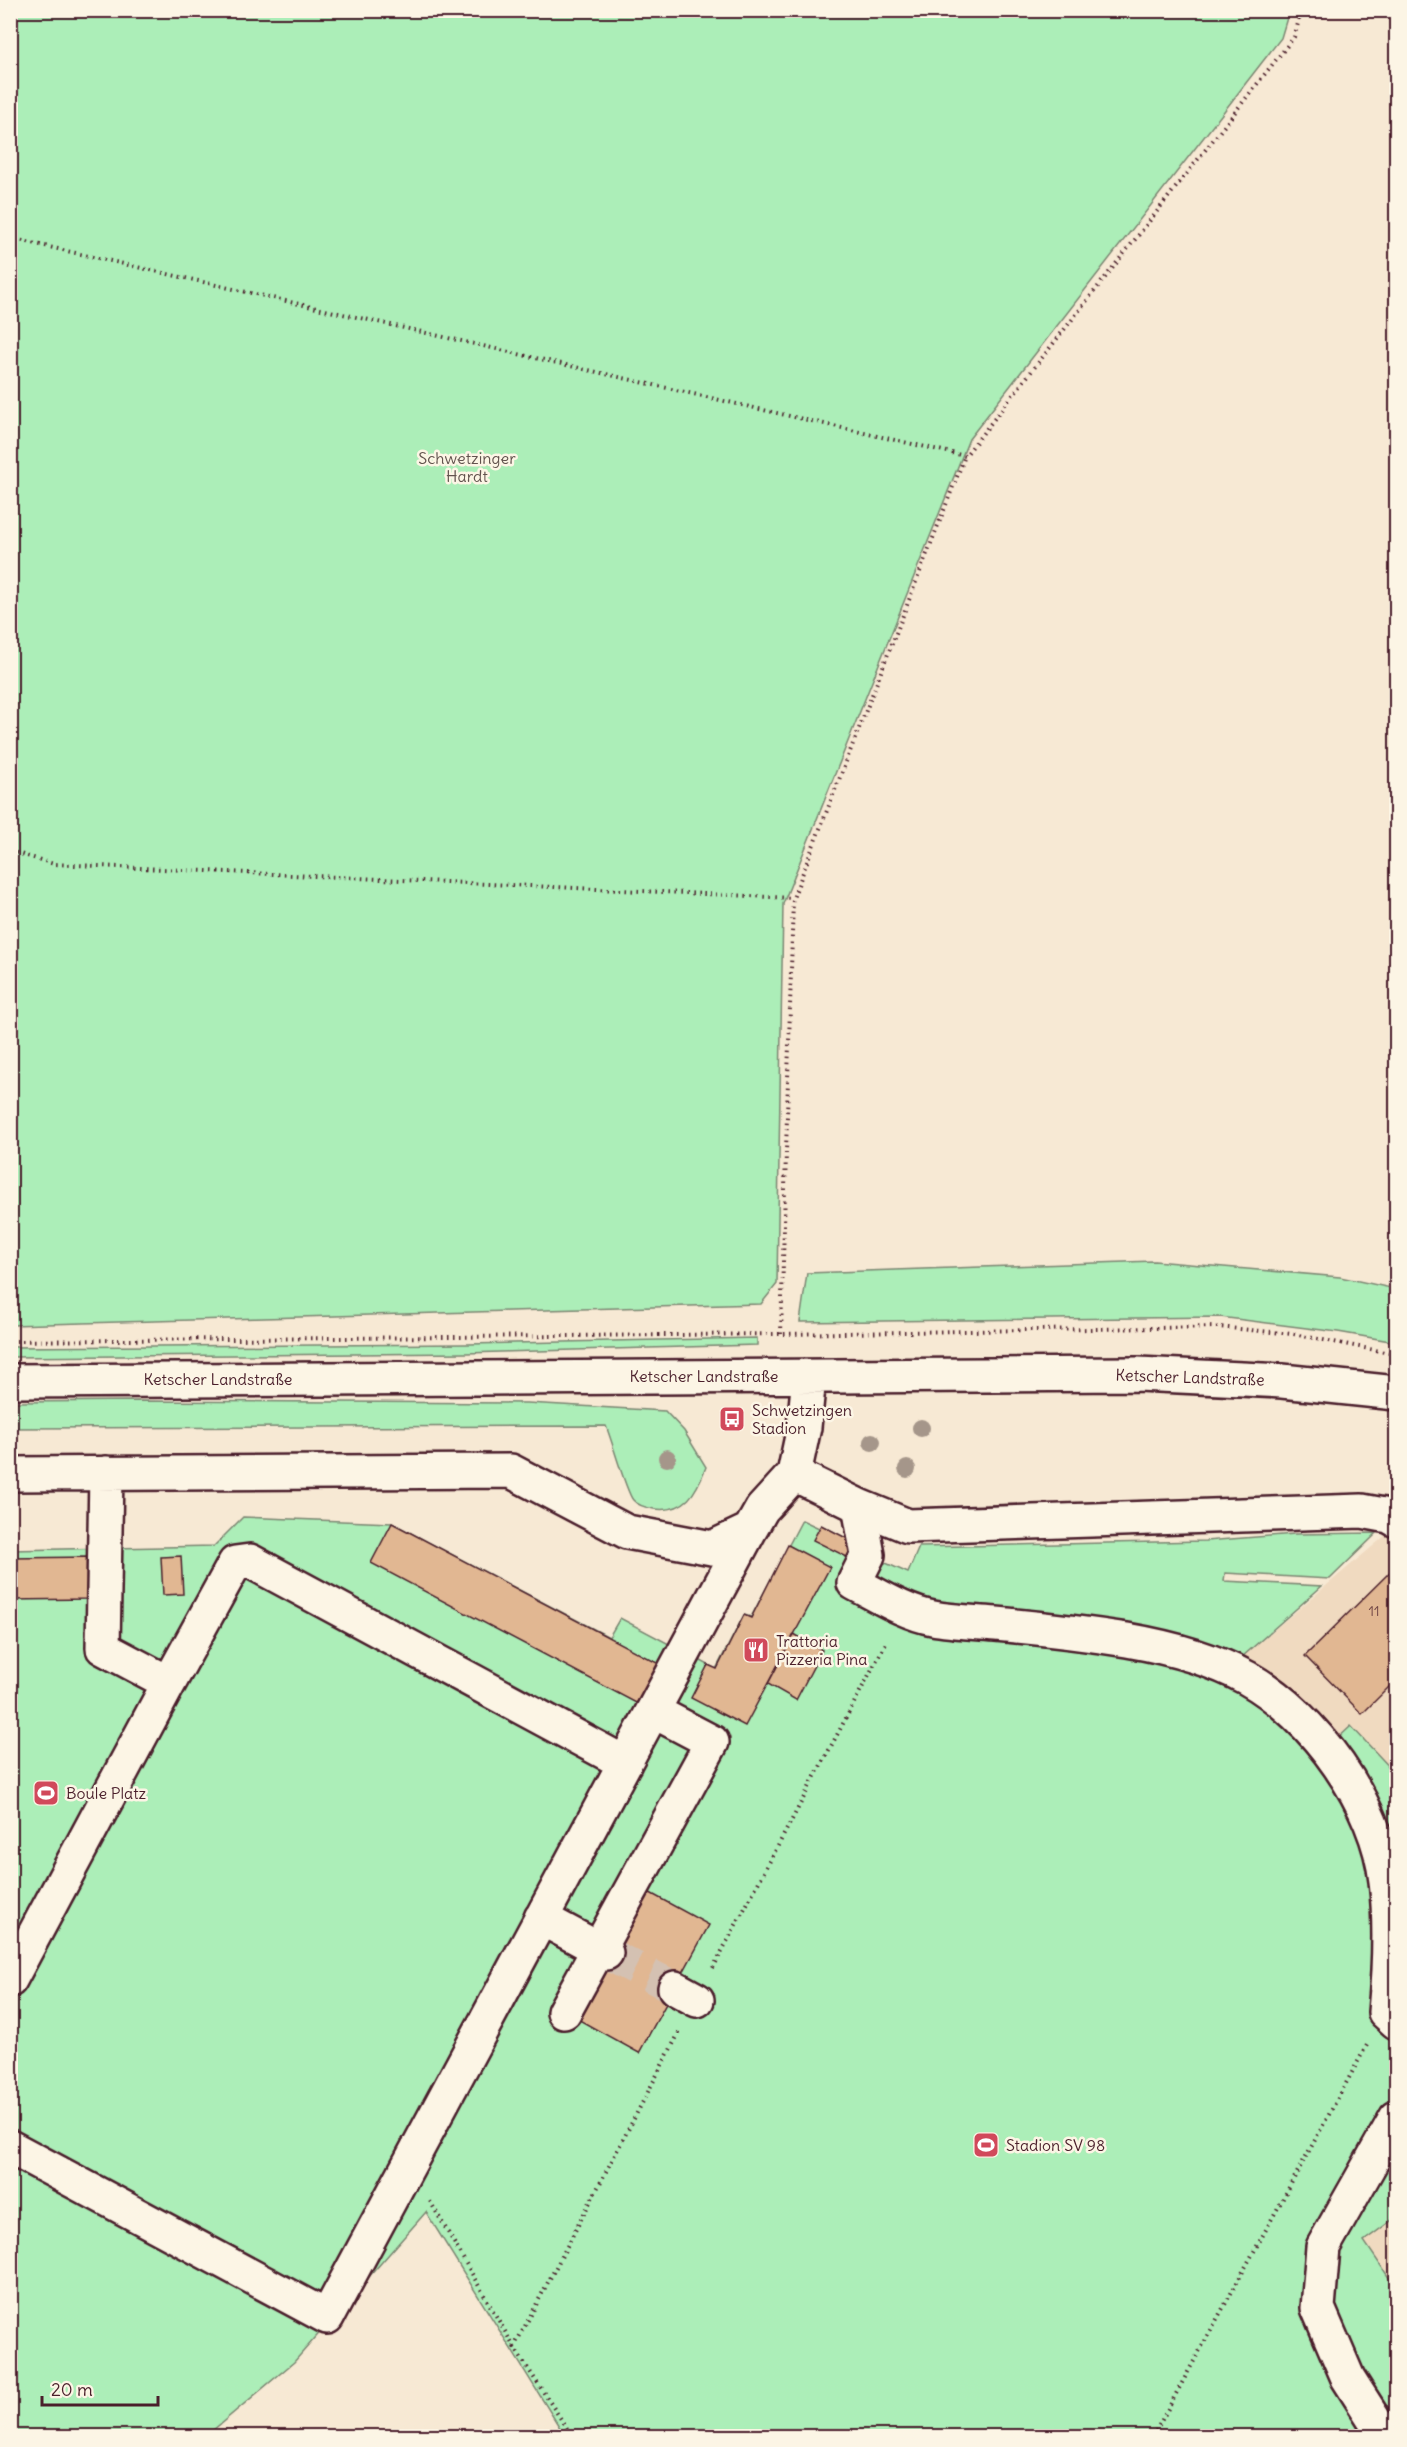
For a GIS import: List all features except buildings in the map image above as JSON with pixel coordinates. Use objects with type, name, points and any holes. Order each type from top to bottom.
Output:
[{"type":"street","name":"Ketscher Landstraße","points":[[10,1381],[522,1376],[809,1377],[1138,1374],[1282,1381],[1396,1393]]},
{"type":"street","points":[[10,2147],[327,2317],[750,1530],[762,1509],[794,1474],[804,1427],[809,1377]]},
{"type":"street","points":[[10,1474],[511,1471],[627,1532],[712,1548],[750,1530]]},
{"type":"street","points":[[106,1473],[103,1648],[169,1683]]},
{"type":"street","points":[[794,1474],[859,1506],[908,1526],[1362,1511],[1389,1516],[1396,1520]]},
{"type":"street","points":[[859,1506],[868,1555],[854,1583],[904,1608],[932,1618],[1128,1640],[1196,1657],[1247,1678],[1286,1705],[1321,1740],[1353,1788],[1375,1836],[1386,1880],[1391,2017]]},
{"type":"street","points":[[10,1980],[235,1563],[250,1561],[625,1763]]},
{"type":"street","points":[[564,2012],[603,1951],[712,1742],[653,1711]]},
{"type":"street","points":[[541,1918],[603,1951]]},
{"type":"street","points":[[1384,2436],[1348,2378],[1318,2308],[1323,2247],[1396,2118]]},
{"type":"path","points":[[781,1334],[794,897],[965,456],[1294,37],[1302,10]]},
{"type":"path","points":[[10,238],[965,456]]},
{"type":"path","points":[[10,851],[54,864],[794,897]]},
{"type":"path","points":[[10,1341],[781,1334],[1218,1327],[1293,1334],[1396,1354]]},
{"type":"path","points":[[514,2347],[686,1994],[904,1608]]},
{"type":"path","points":[[1153,2436],[1391,2017]]},
{"type":"path","points":[[408,2164],[514,2347],[572,2436]]},
{"type":"shaded area","points":[[1386,1535],[1396,1545],[1396,1774],[1351,1727],[1335,1741],[1242,1657]]},
{"type":"shaded area","points":[[1396,2217],[1396,2288],[1363,2241]]},
{"type":"green space","name":"Schwetzinger Hardt","points":[[10,11],[1289,11],[1281,38],[969,439],[783,904],[777,1284],[761,1304],[11,1325]]},
{"type":"green space","points":[[1154,1261],[1340,1277],[1396,1289],[1396,1342],[1220,1317],[800,1322],[807,1273]]},
{"type":"green space","points":[[757,1338],[757,1345],[466,1353],[10,1357],[11,1347],[468,1344]]},
{"type":"green space","points":[[11,1402],[527,1403],[665,1411],[684,1431],[706,1467],[694,1493],[682,1504],[674,1508],[654,1509],[638,1504],[630,1495],[606,1426],[11,1428]]},
{"type":"green space","points":[[243,1517],[392,1523],[609,1637],[620,1618],[716,1669],[744,1615],[751,1617],[802,1520],[819,1528],[821,1525],[854,1542],[868,1555],[908,1573],[919,1547],[1205,1541],[1295,1534],[1377,1533],[1330,1579],[1225,1573],[1224,1581],[1322,1586],[1242,1657],[1335,1741],[1351,1726],[1396,1774],[1396,2217],[1364,2241],[1396,2288],[1396,2436],[565,2436],[426,2212],[294,2362],[206,2436],[11,2436],[11,1550],[214,1546]]},
{"type":"tunnel","points":[[606,1953],[675,1988]]},
{"type":"place","name":"Schwetzingen Stadion","points":[[732,1419]]},
{"type":"place","name":"Trattoria Pizzeria Pina","points":[[756,1650]]},
{"type":"place","name":"Boule Platz","points":[[46,1793]]},
{"type":"place","name":"Stadion SV 98","points":[[986,2145]]}]
